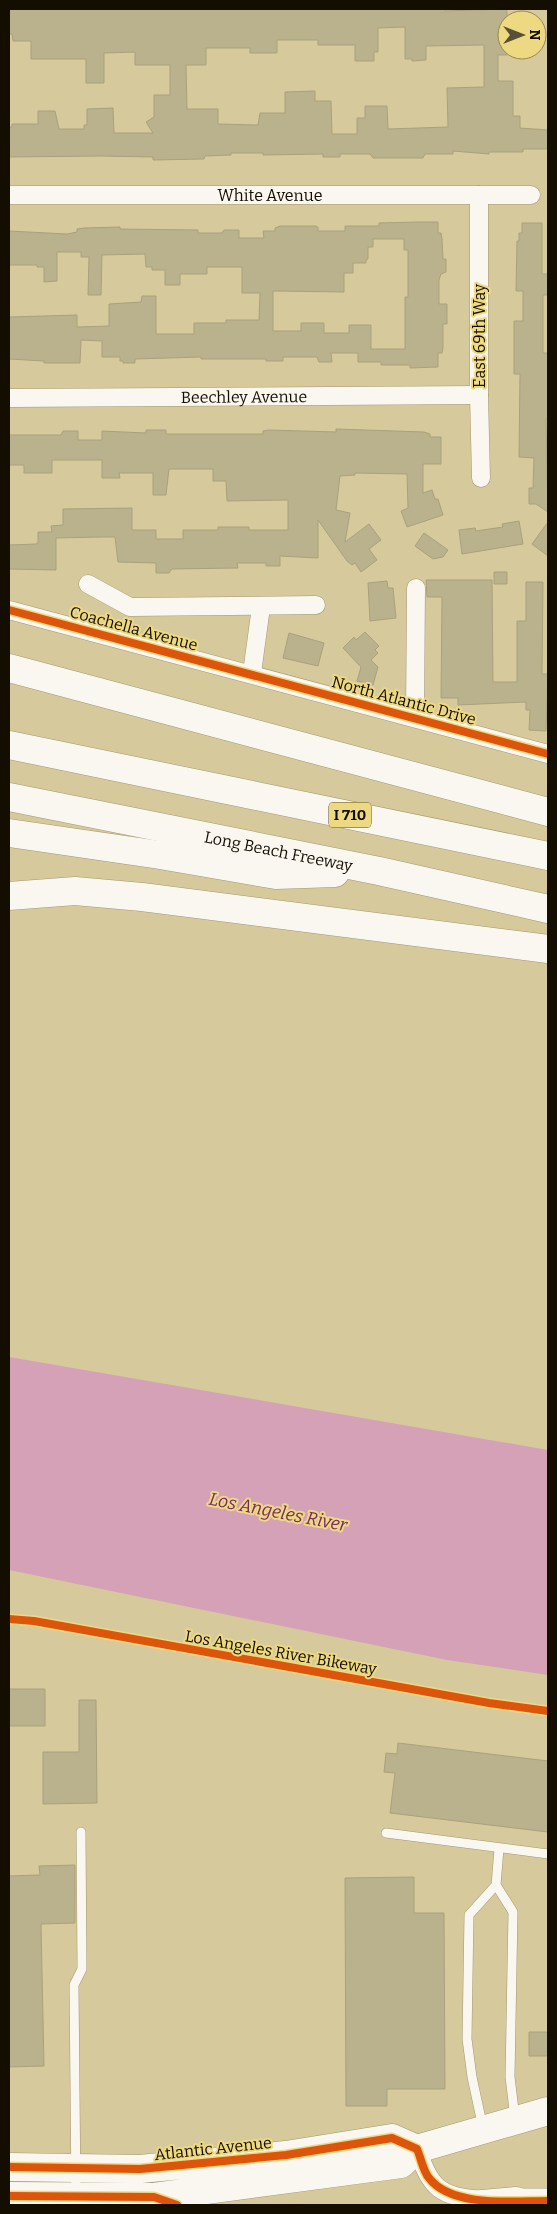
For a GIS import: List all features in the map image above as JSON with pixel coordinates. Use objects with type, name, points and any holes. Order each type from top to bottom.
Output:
[{"type":"main road","points":[[9,668],[548,812]]},
{"type":"main road","name":"I 710","points":[[9,745],[548,856]]},
{"type":"main road","name":"Long Beach Freeway","points":[[9,796],[379,871],[548,909]]},
{"type":"main road","points":[[9,833],[160,855],[276,875],[379,871]]},
{"type":"main road","points":[[9,896],[75,891],[142,897],[548,949]]},
{"type":"main road","points":[[9,2196],[165,2201],[401,2164],[417,2149],[548,2111]]},
{"type":"main road","name":"Atlantic Avenue","points":[[9,2167],[140,2169],[286,2155],[392,2138],[417,2149]]},
{"type":"main road","points":[[471,2205],[516,2201]]},
{"type":"street","name":"East 69th Way","points":[[479,194],[481,478]]},
{"type":"street","name":"White Avenue","points":[[9,195],[531,194]]},
{"type":"street","name":"Beechley Avenue","points":[[9,398],[479,395]]},
{"type":"street","name":"Coachella Avenue","points":[[88,584],[130,607],[316,605]]},
{"type":"street","points":[[415,717],[416,588]]},
{"type":"street","points":[[252,674],[261,607]]},
{"type":"street","name":"Coachella Avenue","points":[[9,610],[252,674]]},
{"type":"street","name":"North Atlantic Drive","points":[[252,674],[548,754]]},
{"type":"street","points":[[417,2149],[428,2177],[449,2194],[482,2200],[548,2202]]},
{"type":"lane","points":[[76,2198],[74,1986],[82,1969],[81,1832]]},
{"type":"lane","points":[[386,1833],[548,1854]]},
{"type":"lane","points":[[483,2130],[472,2077],[467,2039],[469,1915],[496,1884],[499,1849]]},
{"type":"lane","points":[[496,1884],[513,1912],[510,2078],[516,2121]]},
{"type":"water","name":"Los Angeles River","points":[[9,1357],[548,1450],[548,1675],[447,1660],[9,1570]]},
{"type":"building","points":[[9,9],[445,9],[445,11],[507,9],[497,10],[498,81],[513,81],[513,116],[520,116],[520,128],[548,130],[548,149],[523,149],[523,152],[489,152],[489,154],[453,151],[453,154],[425,154],[423,158],[373,158],[370,154],[340,154],[340,157],[323,157],[323,154],[263,155],[263,153],[231,153],[231,155],[205,156],[204,159],[153,160],[153,157],[9,157],[9,127],[12,127],[12,124],[38,124],[38,111],[55,111],[59,129],[84,129],[84,125],[87,125],[87,109],[113,108],[114,133],[153,133],[146,122],[154,117],[154,95],[170,95],[170,65],[135,65],[135,52],[104,53],[104,83],[86,83],[86,59],[31,59],[31,41],[13,41],[12,34],[9,34]],"holes":[[[405,27],[405,59],[412,59],[412,61],[426,60],[426,46],[484,45],[484,87],[447,88],[448,127],[388,129],[387,106],[365,106],[365,118],[357,118],[357,134],[332,134],[331,101],[315,101],[315,91],[285,92],[285,113],[260,113],[258,125],[218,124],[218,109],[187,109],[186,65],[206,65],[206,48],[250,48],[250,53],[277,53],[277,40],[318,40],[318,45],[355,45],[355,61],[374,61],[374,52],[378,52],[378,28]]]},
{"type":"building","points":[[438,222],[438,233],[441,233],[442,239],[443,259],[446,259],[446,272],[441,274],[439,280],[439,304],[447,304],[447,324],[443,324],[443,348],[442,353],[438,353],[438,367],[410,368],[410,365],[381,365],[381,362],[358,362],[358,353],[331,353],[332,362],[319,362],[317,357],[283,357],[283,361],[266,361],[266,359],[201,359],[201,357],[135,359],[135,363],[123,363],[123,361],[120,361],[120,357],[102,357],[102,341],[81,340],[80,363],[44,363],[44,361],[9,359],[9,317],[77,315],[77,327],[109,326],[109,304],[141,302],[142,296],[156,296],[156,334],[194,334],[194,323],[226,323],[226,320],[259,320],[260,293],[242,293],[242,267],[207,267],[207,274],[180,274],[180,285],[165,285],[165,270],[152,270],[152,267],[146,267],[145,254],[102,255],[101,295],[88,295],[89,257],[81,257],[81,252],[57,252],[57,281],[44,282],[44,267],[37,267],[37,265],[9,265],[9,231],[67,234],[84,228],[120,227],[120,229],[198,230],[198,233],[222,233],[224,230],[239,230],[239,238],[264,238],[263,231],[275,231],[275,228],[280,226],[316,226],[318,231],[345,231],[345,226],[379,226],[379,223]],"holes":[[[373,239],[404,239],[404,250],[408,250],[408,297],[405,297],[405,349],[371,349],[371,325],[349,325],[349,333],[324,333],[324,323],[301,323],[301,331],[273,331],[273,291],[344,292],[344,273],[353,273],[353,263],[366,263],[368,247],[373,247]]]},
{"type":"building","points":[[522,223],[542,223],[542,274],[548,274],[548,295],[543,295],[543,353],[548,353],[548,419],[546,419],[548,512],[536,504],[529,504],[529,488],[533,488],[534,458],[519,457],[520,374],[514,374],[514,321],[523,321],[523,291],[516,291],[517,241],[519,241],[519,233],[522,233]]},
{"type":"building","points":[[336,429],[424,432],[430,434],[430,437],[441,437],[441,464],[423,464],[423,493],[432,490],[435,499],[438,499],[443,515],[407,527],[401,511],[408,508],[407,474],[355,473],[355,475],[340,476],[336,510],[350,513],[345,542],[369,524],[381,540],[369,549],[377,560],[361,572],[355,563],[352,565],[347,561],[318,520],[318,558],[280,556],[280,566],[266,566],[266,563],[237,563],[238,568],[172,569],[169,573],[156,573],[156,563],[118,562],[115,537],[101,537],[56,538],[56,570],[9,569],[9,545],[38,543],[38,532],[52,532],[51,526],[63,525],[63,509],[132,508],[132,530],[156,530],[156,539],[183,539],[183,530],[218,530],[218,527],[249,527],[249,530],[288,530],[288,500],[227,501],[226,481],[213,481],[213,469],[169,469],[166,495],[153,495],[153,473],[119,473],[120,478],[102,478],[102,460],[52,460],[52,473],[24,473],[24,465],[9,465],[9,435],[61,435],[63,431],[78,431],[78,440],[102,440],[102,431],[146,433],[146,430],[166,430],[166,434],[263,434],[263,431],[269,430],[336,432]]},
{"type":"building","points":[[519,521],[523,544],[462,554],[459,530],[475,528],[476,531],[503,527],[502,524]]},
{"type":"building","points":[[548,522],[548,556],[532,544]]},
{"type":"building","points":[[424,533],[448,550],[443,557],[433,559],[415,546]]},
{"type":"building","points":[[494,572],[507,572],[507,584],[494,584]]},
{"type":"building","points":[[426,580],[492,580],[493,682],[517,682],[517,621],[526,621],[526,582],[543,582],[542,674],[548,674],[546,731],[529,730],[530,710],[526,710],[526,702],[458,705],[458,698],[441,698],[442,597],[427,597]]},
{"type":"building","points":[[387,581],[388,588],[393,588],[396,618],[370,621],[368,583]]},
{"type":"building","points":[[365,632],[379,646],[375,650],[378,653],[371,660],[378,667],[373,685],[357,681],[361,667],[343,648],[354,637],[356,640]]},
{"type":"building","points":[[289,633],[324,643],[318,666],[283,658]]},
{"type":"building","points":[[9,1689],[45,1689],[45,1726],[9,1726]]},
{"type":"building","points":[[79,1700],[96,1700],[97,1803],[43,1804],[43,1752],[79,1752]]},
{"type":"building","points":[[398,1743],[548,1761],[548,1832],[390,1813],[395,1773],[384,1772],[386,1753],[397,1754]]},
{"type":"building","points":[[75,1865],[75,1923],[41,1924],[44,2066],[9,2067],[9,1876],[40,1875],[39,1866]]},
{"type":"building","points":[[414,1877],[414,1913],[444,1913],[445,2089],[387,2089],[387,2106],[346,2106],[345,1878]]},
{"type":"building","points":[[529,2032],[548,2032],[548,2056],[529,2056]]},
{"type":"cycle path","points":[[9,610],[548,754]]},
{"type":"cycle path","name":"Los Angeles River Bikeway","points":[[9,1619],[34,1621],[489,1703],[548,1711]]},
{"type":"cycle path","points":[[9,2167],[140,2169],[286,2155],[392,2138],[417,2149],[429,2178],[439,2188],[453,2194],[484,2201],[548,2201]]},
{"type":"cycle path","points":[[9,2196],[154,2197],[177,2205]]}]
